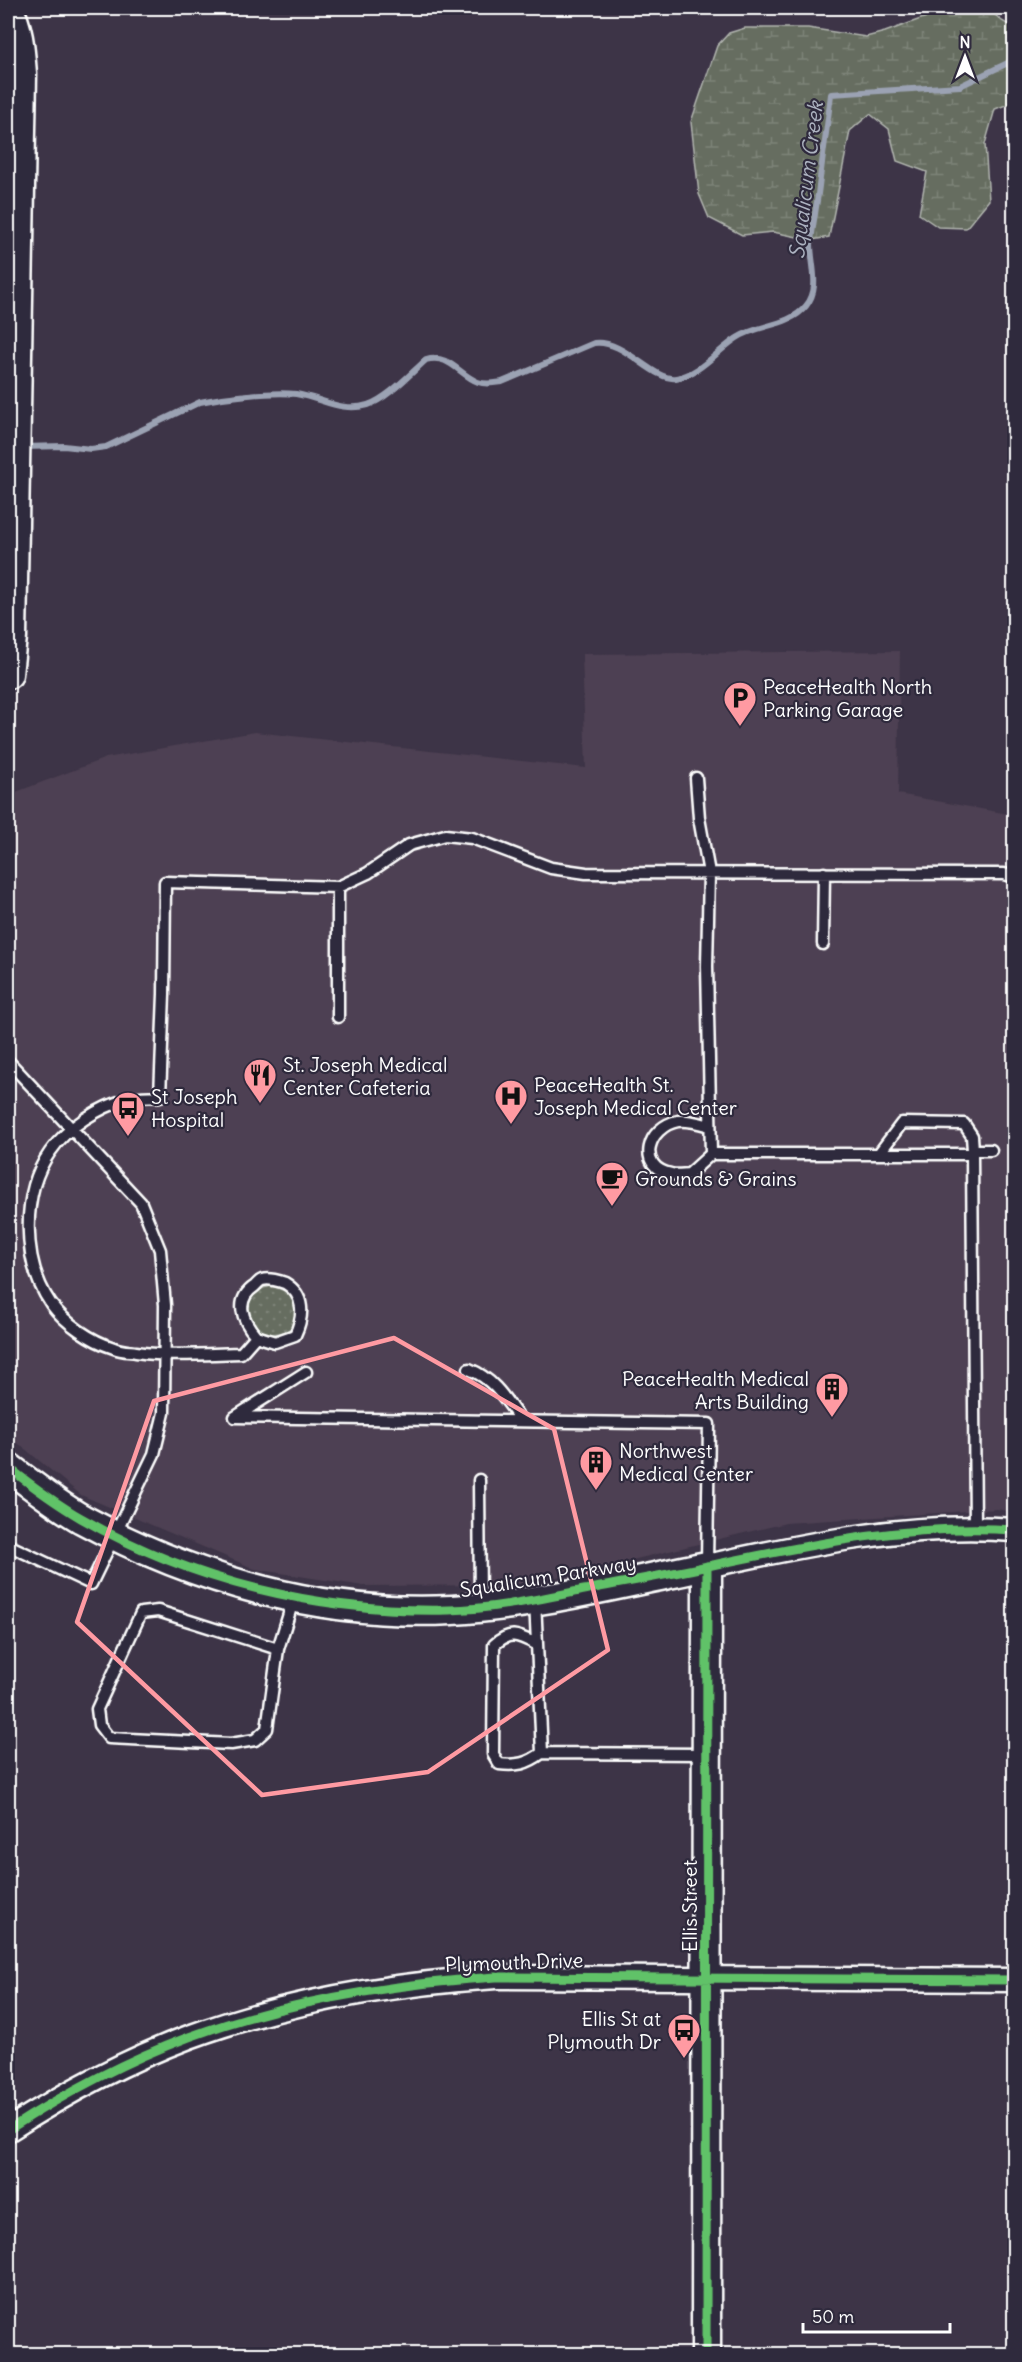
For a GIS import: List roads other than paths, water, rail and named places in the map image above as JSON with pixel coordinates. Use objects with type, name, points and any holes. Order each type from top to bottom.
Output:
[{"type":"street","points":[[8,8],[15,23],[20,45],[14,125],[12,350],[16,412],[12,637],[8,674]]},
{"type":"street","name":"Squalicum Parkway","points":[[8,1467],[80,1518],[170,1562],[227,1581],[295,1598],[377,1610],[450,1610],[535,1600],[877,1533],[975,1528],[1014,1530]]},
{"type":"street","name":"Ellis Street","points":[[706,2355],[707,1566]]},
{"type":"street","name":"Plymouth Drive","points":[[8,2130],[48,2104],[94,2079],[190,2037],[249,2019],[371,1991],[496,1977],[1014,1980]]},
{"type":"lane","points":[[696,778],[699,818],[709,873],[707,966],[711,1154]]},
{"type":"lane","points":[[255,1336],[241,1353],[165,1356],[115,1349],[91,1338],[67,1321],[51,1304],[36,1276],[30,1242],[30,1206],[35,1178],[51,1151],[73,1129],[100,1109],[129,1099],[160,1096],[165,882],[338,887],[368,873],[409,845],[446,835],[472,838],[551,868],[586,873],[1004,874],[1014,877]]},
{"type":"lane","points":[[823,944],[824,873]]},
{"type":"lane","points":[[338,887],[338,1017]]},
{"type":"lane","points":[[8,1061],[141,1203],[160,1250],[165,1305],[164,1413],[154,1454],[91,1584],[8,1545]]},
{"type":"lane","points":[[710,1126],[692,1121],[676,1121],[659,1129],[651,1139],[648,1150],[650,1158],[656,1167],[670,1174],[689,1174],[711,1154],[991,1150]]},
{"type":"lane","points":[[880,1152],[902,1123],[964,1124],[972,1136],[975,1528]]},
{"type":"lane","points":[[263,1280],[280,1281],[295,1289],[301,1302],[302,1321],[295,1335],[274,1342],[255,1336],[246,1325],[240,1307],[247,1291],[263,1280]]},
{"type":"lane","points":[[469,1369],[480,1374],[499,1389],[521,1421]]},
{"type":"lane","points":[[306,1372],[235,1417],[709,1424],[707,1566]]},
{"type":"lane","points":[[479,1480],[480,1608]]},
{"type":"lane","points":[[278,1649],[158,1611],[141,1613],[97,1709],[99,1725],[109,1738],[231,1744],[255,1740],[267,1729],[278,1649],[295,1598]]},
{"type":"lane","points":[[535,1600],[542,1753]]},
{"type":"lane","points":[[536,1644],[518,1635],[504,1636],[494,1645],[493,1754],[499,1764],[513,1766],[528,1763],[542,1753],[707,1754]]},
{"type":"waterway","name":"Squalicum Creek","points":[[23,447],[64,446],[91,449],[106,447],[200,402],[235,396],[286,393],[340,406],[368,405],[390,392],[426,360],[434,359],[448,362],[478,382],[493,383],[502,382],[594,343],[605,343],[617,347],[657,373],[667,377],[684,376],[693,372],[745,333],[791,318],[799,313],[811,299],[814,284],[811,244],[831,94],[960,86],[1014,60]]},
{"type":"place","name":"PeaceHealth North Parking Garage","points":[[740,727]]},
{"type":"place","name":"St. Joseph Medical Center Cafeteria","points":[[260,1104]]},
{"type":"place","name":"PeaceHealth St. Joseph Medical Center","points":[[511,1125]]},
{"type":"place","name":"St Joseph Hospital","points":[[128,1137]]},
{"type":"place","name":"Grounds & Grains","points":[[612,1207]]},
{"type":"place","name":"PeaceHealth Medical Arts Building","points":[[832,1418]]},
{"type":"place","name":"Northwest Medical Center","points":[[596,1491]]},
{"type":"place","name":"Ellis St at Plymouth Dr","points":[[684,2059]]}]
